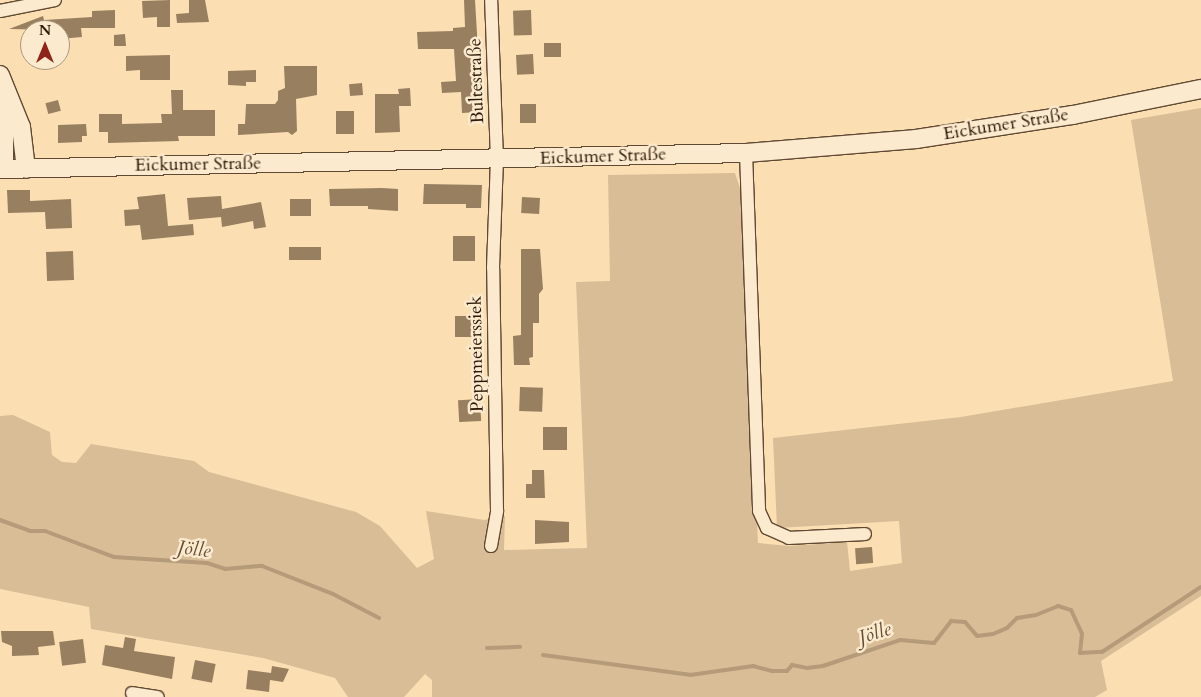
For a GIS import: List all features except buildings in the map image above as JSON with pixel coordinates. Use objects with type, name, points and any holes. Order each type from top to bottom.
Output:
[{"type":"main road","points":[[2,82],[21,127],[26,169]]},
{"type":"main road","points":[[2,82],[2,169]]},
{"type":"main road","name":"Eickumer Straße","points":[[2,169],[497,160],[746,153],[916,139],[1073,115],[1201,89]]},
{"type":"street","points":[[0,11],[55,0]]},
{"type":"street","name":"Bultestraße","points":[[491,0],[497,160]]},
{"type":"street","points":[[746,153],[759,511],[767,528],[789,538],[865,534]]},
{"type":"street","name":"Peppmeierssiek","points":[[491,546],[497,512],[493,268],[497,160]]},
{"type":"street","points":[[132,693],[158,697]]},
{"type":"shaded area","points":[[1201,108],[1201,596],[1101,661],[1107,690],[1095,697],[432,697],[432,680],[425,674],[404,697],[348,697],[335,678],[263,658],[91,629],[89,607],[0,589],[0,416],[13,415],[50,432],[52,455],[62,462],[76,463],[91,444],[194,461],[209,472],[356,512],[380,526],[417,568],[434,559],[426,511],[484,520],[505,516],[504,550],[587,548],[576,282],[610,281],[608,175],[735,173],[742,194],[758,543],[789,546],[847,542],[850,571],[902,563],[899,521],[777,528],[773,438],[961,417],[1173,381],[1131,120]]},
{"type":"waterway","name":"Jölle","points":[[0,520],[30,531],[45,531],[114,557],[207,563],[225,569],[262,566],[333,594],[379,618]]},
{"type":"waterway","name":"Jölle","points":[[543,655],[690,675],[753,666],[772,671],[787,671],[792,665],[807,668],[823,666],[900,640],[934,643],[951,621],[965,622],[977,636],[993,634],[1007,628],[1017,618],[1036,615],[1058,606],[1071,610],[1082,634],[1080,653],[1102,652],[1201,587]]},
{"type":"waterway","name":"Jölle","points":[[487,648],[520,647]]}]
